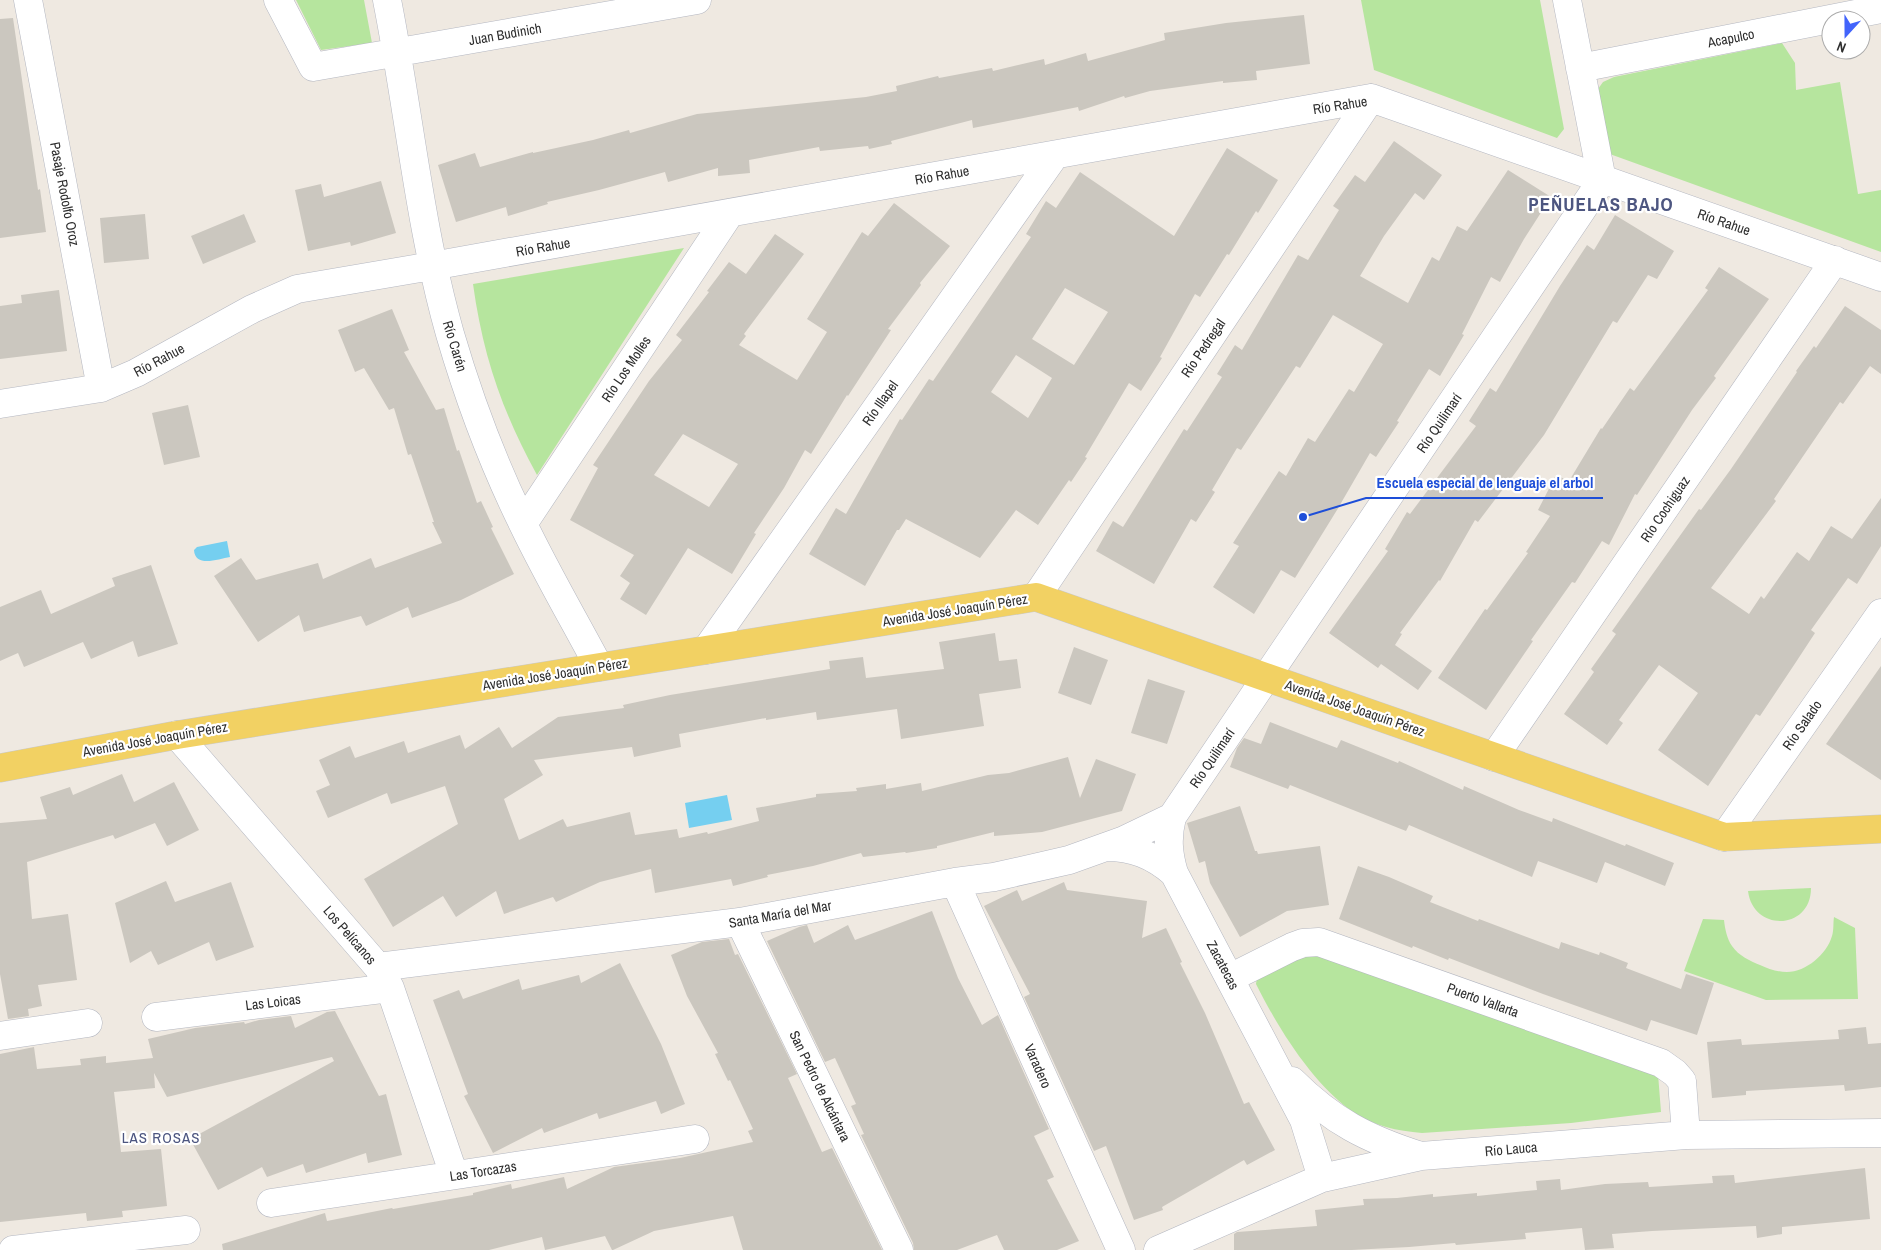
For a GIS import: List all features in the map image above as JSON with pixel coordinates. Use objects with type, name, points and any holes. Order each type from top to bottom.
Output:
[{"type":"main road","name":"Avenida José Joaquín Pérez","points":[[0,768],[44,758],[177,735],[1036,598],[1724,837],[1881,829]]},
{"type":"street","name":"Pasaje Rodolfo Oroz","points":[[28,0],[101,388]]},
{"type":"street","name":"Juan Budinich","points":[[278,0],[313,67],[697,0]]},
{"type":"street","name":"Río Carén","points":[[387,0],[398,53],[432,266],[450,334],[472,402],[523,524],[599,667]]},
{"type":"street","points":[[1567,0],[1602,180]]},
{"type":"street","name":"Acapulco","points":[[1580,68],[1881,9]]},
{"type":"street","name":"Río Rahue","points":[[0,404],[101,388],[136,373],[252,309],[297,289],[1370,98],[1835,260],[1881,278]]},
{"type":"street","name":"Río Pedregal","points":[[1036,598],[1370,98]]},
{"type":"street","name":"Río Illapel","points":[[706,650],[1055,155]]},
{"type":"street","name":"Río Quilimarí","points":[[1172,817],[1602,180]]},
{"type":"street","name":"Río Los Molles","points":[[523,524],[730,213]]},
{"type":"street","name":"Río Cochiguaz","points":[[1494,757],[1835,260]]},
{"type":"street","name":"Río Salado","points":[[1724,837],[1881,613]]},
{"type":"street","name":"Los Pelícanos","points":[[177,735],[384,977],[454,1175]]},
{"type":"street","name":"Santa María del Mar","points":[[384,977],[740,922],[955,882],[1032,870],[1106,847],[1172,817]]},
{"type":"street","name":"Zacatecas","points":[[1172,817],[1168,831],[1168,845],[1169,859],[1174,873],[1304,1120],[1322,1178]]},
{"type":"street","name":"Zacatecas","points":[[1106,847],[1120,847],[1148,855],[1162,862],[1174,873]]},
{"type":"street","name":"Varadero","points":[[955,882],[1120,1250]]},
{"type":"street","name":"San Pedro de Alcántara","points":[[740,922],[900,1250]]},
{"type":"street","name":"Puerto Vallarta","points":[[1230,978],[1292,947],[1303,943],[1319,942],[1661,1064],[1675,1073],[1682,1082],[1686,1135]]},
{"type":"street","name":"Las Loicas","points":[[156,1017],[384,977]]},
{"type":"street","points":[[0,1036],[88,1023]]},
{"type":"street","name":"Zacatecas","points":[[1271,1057],[1310,1099],[1332,1116],[1375,1140],[1421,1156]]},
{"type":"street","name":"Río Lauca","points":[[1158,1250],[1322,1178],[1421,1156],[1686,1135],[1881,1134]]},
{"type":"street","name":"Las Torcazas","points":[[271,1203],[695,1139]]},
{"type":"street","points":[[13,1250],[186,1230]]},
{"type":"green space","points":[[296,0],[364,0],[372,43],[321,50]]},
{"type":"green space","points":[[1361,0],[1540,0],[1564,129],[1557,138],[1374,70]]},
{"type":"green space","points":[[1782,43],[1795,63],[1796,90],[1840,82],[1858,194],[1881,190],[1881,252],[1607,153],[1598,89],[1603,82],[1614,77]]},
{"type":"green space","points":[[684,248],[537,475],[504,405],[488,359],[473,284]]},
{"type":"green space","points":[[1811,888],[1808,902],[1802,912],[1792,919],[1781,921],[1770,919],[1760,914],[1752,904],[1748,891]]},
{"type":"green space","points":[[1834,917],[1855,928],[1858,999],[1766,1000],[1684,971],[1703,919],[1724,920],[1726,934],[1730,943],[1745,958],[1770,969],[1787,972],[1801,969],[1821,955],[1832,936]]},
{"type":"green space","points":[[1307,947],[1658,1074],[1661,1112],[1571,1123],[1422,1133],[1395,1129],[1369,1121],[1353,1112],[1338,1100],[1310,1070],[1297,1054],[1256,984],[1257,977]]},
{"type":"water","points":[[227,541],[230,557],[203,561],[195,556],[194,550],[197,547]]},
{"type":"water","points":[[727,795],[732,820],[689,828],[685,803]]},
{"type":"building","points":[[1304,15],[1310,64],[1256,71],[1257,80],[1223,83],[1223,81],[1150,91],[1125,98],[1124,96],[1079,111],[1078,107],[973,128],[972,120],[891,141],[892,144],[869,149],[868,146],[820,151],[819,147],[749,160],[750,173],[718,176],[718,168],[668,182],[665,172],[547,202],[548,204],[508,216],[506,207],[456,222],[438,165],[475,153],[480,167],[533,152],[593,140],[629,130],[630,133],[697,114],[866,97],[897,91],[896,86],[938,76],[939,78],[992,68],[993,71],[1044,59],[1045,65],[1086,53],[1088,61],[1165,40],[1164,33],[1226,23]]},
{"type":"building","points":[[13,18],[38,190],[40,189],[46,232],[0,238],[0,19]]},
{"type":"building","points":[[1394,141],[1442,175],[1424,200],[1415,193],[1384,236],[1360,276],[1408,303],[1432,257],[1439,261],[1457,226],[1467,231],[1508,170],[1551,197],[1524,239],[1500,282],[1491,277],[1462,334],[1464,335],[1440,376],[1429,369],[1397,421],[1399,422],[1376,457],[1370,453],[1295,578],[1281,570],[1254,614],[1213,587],[1239,546],[1233,543],[1279,471],[1286,476],[1308,438],[1315,442],[1349,389],[1354,392],[1383,344],[1333,315],[1300,368],[1296,366],[1241,450],[1237,448],[1212,490],[1215,492],[1196,522],[1191,519],[1154,584],[1096,551],[1113,521],[1123,527],[1184,429],[1187,431],[1222,377],[1217,374],[1235,345],[1242,350],[1298,255],[1308,260],[1339,210],[1333,206],[1355,175],[1365,182]]},
{"type":"building","points":[[1227,148],[1278,180],[1258,213],[1256,211],[1200,297],[1195,294],[1160,357],[1162,358],[1141,391],[1129,383],[1085,457],[1087,458],[1071,482],[1069,480],[1038,525],[1016,510],[980,558],[906,519],[899,530],[897,530],[865,586],[809,554],[836,508],[846,514],[900,419],[902,420],[929,379],[933,381],[1031,237],[1026,234],[1046,201],[1056,208],[1080,172],[1174,236]],"holes":[[[1065,288],[1108,312],[1074,365],[1032,339]],[[1016,355],[1052,378],[1028,418],[991,392]]]},
{"type":"building","points":[[381,181],[396,233],[351,246],[350,242],[308,251],[295,190],[321,184],[324,197]]},
{"type":"building","points":[[894,203],[950,246],[920,283],[921,285],[888,329],[891,330],[847,395],[811,454],[805,450],[784,488],[754,533],[756,534],[732,574],[688,548],[646,615],[620,599],[630,583],[620,576],[634,555],[570,520],[598,468],[593,465],[649,381],[682,340],[676,335],[729,262],[746,274],[775,234],[804,254],[744,334],[746,336],[739,345],[797,380],[827,332],[807,319],[862,232],[868,236]],"holes":[[[683,434],[738,464],[709,507],[654,475]]]},
{"type":"building","points":[[145,214],[149,259],[104,263],[100,218]]},
{"type":"building","points":[[244,214],[256,242],[203,264],[191,236]]},
{"type":"building","points":[[1615,215],[1674,251],[1657,279],[1648,275],[1617,323],[1613,321],[1544,435],[1478,522],[1475,520],[1440,581],[1400,633],[1402,634],[1395,645],[1432,671],[1418,690],[1381,664],[1378,668],[1329,633],[1388,551],[1385,549],[1407,512],[1410,514],[1476,426],[1469,421],[1490,388],[1496,392],[1587,245],[1594,250]]},
{"type":"building","points":[[1719,267],[1769,299],[1714,376],[1716,378],[1692,410],[1637,495],[1635,494],[1609,545],[1602,541],[1575,583],[1572,582],[1531,640],[1533,641],[1486,710],[1438,678],[1485,609],[1487,610],[1528,553],[1526,552],[1550,516],[1538,510],[1556,475],[1569,481],[1601,428],[1630,388],[1634,391],[1708,290],[1705,288]]},
{"type":"building","points":[[59,290],[67,351],[0,359],[0,306],[22,303],[21,295]]},
{"type":"building","points":[[1845,306],[1881,330],[1881,374],[1870,366],[1843,404],[1840,402],[1774,499],[1776,501],[1711,588],[1749,614],[1761,596],[1764,599],[1797,552],[1809,561],[1831,526],[1852,539],[1881,498],[1881,546],[1857,584],[1848,578],[1811,630],[1815,633],[1760,716],[1756,714],[1708,786],[1658,750],[1698,693],[1659,665],[1619,720],[1623,723],[1607,745],[1564,714],[1594,672],[1591,669],[1616,634],[1612,631],[1699,509],[1701,510],[1731,469],[1796,371],[1814,346],[1816,348]]},
{"type":"building","points":[[392,309],[409,350],[404,352],[436,410],[444,408],[457,451],[459,450],[477,503],[481,501],[493,527],[491,528],[514,574],[461,600],[412,618],[408,607],[366,626],[361,616],[304,632],[299,615],[258,642],[214,576],[241,558],[256,580],[318,563],[323,579],[371,558],[375,568],[442,543],[432,522],[434,522],[411,454],[408,455],[394,408],[389,410],[364,368],[355,372],[338,330]]},
{"type":"building","points":[[188,405],[200,457],[164,465],[152,413]]},
{"type":"building","points":[[151,565],[178,644],[138,657],[133,641],[91,659],[83,642],[24,667],[18,653],[0,661],[0,607],[41,590],[51,614],[115,586],[112,578]]},
{"type":"building","points":[[995,633],[999,661],[1017,659],[1021,688],[979,694],[984,726],[901,739],[897,709],[817,720],[816,712],[766,720],[766,718],[679,734],[681,747],[634,757],[632,747],[534,760],[543,775],[504,799],[519,840],[563,819],[567,827],[630,812],[635,835],[677,829],[679,838],[707,832],[708,834],[759,821],[756,808],[816,797],[816,794],[857,791],[856,788],[886,784],[886,789],[921,783],[922,791],[988,775],[1009,773],[1068,757],[1080,798],[1096,759],[1136,774],[1122,811],[1042,832],[994,836],[994,832],[937,846],[937,848],[906,853],[863,857],[861,853],[813,866],[767,875],[768,877],[733,886],[731,879],[655,893],[651,869],[600,882],[556,902],[553,897],[504,914],[496,891],[456,917],[443,896],[393,927],[364,879],[458,824],[445,786],[391,804],[387,793],[328,818],[316,791],[330,785],[319,760],[350,746],[355,758],[404,741],[408,753],[460,735],[465,749],[499,727],[512,748],[558,717],[624,708],[623,705],[670,695],[830,669],[829,661],[863,657],[866,678],[944,669],[939,642]]},
{"type":"building","points":[[1074,647],[1108,660],[1091,705],[1058,693]]},
{"type":"building","points":[[1881,666],[1881,780],[1826,744]]},
{"type":"building","points":[[1148,679],[1185,691],[1167,744],[1131,733]]},
{"type":"building","points":[[1270,722],[1337,748],[1341,740],[1398,763],[1399,761],[1463,790],[1464,786],[1519,810],[1552,822],[1553,818],[1674,863],[1665,886],[1605,862],[1597,883],[1538,861],[1532,877],[1409,825],[1406,831],[1290,785],[1288,789],[1230,767],[1237,748],[1244,738],[1261,744]]},
{"type":"building","points":[[122,774],[134,802],[174,782],[199,830],[167,846],[155,823],[115,839],[113,835],[27,862],[32,919],[68,914],[77,980],[38,985],[42,1006],[28,1009],[29,1016],[8,1019],[0,974],[0,823],[47,819],[40,797],[70,787],[73,795]]},
{"type":"building","points":[[1240,806],[1255,851],[1258,854],[1320,846],[1329,905],[1287,911],[1240,937],[1210,883],[1205,861],[1199,863],[1187,823]]},
{"type":"building","points":[[1358,866],[1433,896],[1430,902],[1559,949],[1561,942],[1599,955],[1600,952],[1628,963],[1626,968],[1681,989],[1686,974],[1714,983],[1697,1035],[1651,1020],[1647,1031],[1449,958],[1448,960],[1413,946],[1412,948],[1339,919]]},
{"type":"building","points":[[166,881],[175,902],[231,882],[254,947],[216,961],[209,942],[158,965],[151,951],[130,963],[115,903]]},
{"type":"building","points":[[1064,882],[1067,890],[1147,901],[1142,938],[1166,928],[1244,1104],[1249,1102],[1275,1150],[1247,1165],[1244,1160],[1162,1207],[1163,1210],[1134,1220],[1106,1146],[1094,1151],[1024,997],[1030,994],[984,906],[1017,890],[1022,901]]},
{"type":"building","points":[[932,911],[958,978],[982,1025],[998,1015],[1049,1129],[1034,1136],[1054,1177],[1047,1180],[1079,1241],[1057,1250],[1004,1250],[997,1235],[957,1250],[914,1250],[913,1243],[861,1135],[864,1134],[851,1106],[856,1104],[835,1058],[825,1062],[767,941],[807,925],[814,943],[848,925],[855,940]]},
{"type":"building","points":[[729,939],[735,955],[738,954],[797,1074],[788,1078],[822,1152],[832,1148],[882,1250],[743,1250],[733,1216],[654,1231],[613,1250],[605,1236],[545,1250],[542,1237],[489,1250],[223,1250],[222,1244],[325,1213],[327,1221],[473,1195],[473,1193],[511,1184],[512,1189],[564,1177],[567,1189],[614,1167],[680,1158],[753,1142],[748,1131],[753,1129],[730,1080],[728,1081],[715,1054],[718,1053],[687,996],[671,955],[702,942]]},
{"type":"building","points":[[620,963],[661,1044],[685,1104],[661,1114],[656,1101],[599,1119],[597,1113],[544,1133],[542,1128],[493,1153],[464,1096],[468,1094],[433,1000],[459,990],[463,999],[519,979],[522,990],[579,975],[581,983]]},
{"type":"building","points":[[335,1011],[379,1096],[386,1094],[402,1155],[368,1163],[366,1153],[306,1173],[303,1164],[267,1177],[262,1167],[218,1190],[190,1139],[334,1061],[332,1057],[167,1097],[154,1073],[155,1088],[114,1092],[121,1152],[161,1149],[167,1206],[122,1211],[123,1217],[87,1221],[86,1213],[0,1222],[0,1054],[34,1047],[37,1069],[81,1065],[80,1059],[106,1056],[106,1063],[153,1058],[148,1039],[195,1028],[244,1022],[245,1024],[259,1020],[291,1016],[295,1028],[327,1012]]},
{"type":"building","points":[[1866,1027],[1868,1044],[1881,1043],[1881,1087],[1845,1091],[1844,1085],[1746,1091],[1746,1095],[1712,1098],[1707,1042],[1741,1039],[1742,1045],[1839,1039],[1838,1030]]},
{"type":"building","points":[[1865,1168],[1870,1219],[1782,1227],[1782,1234],[1757,1238],[1756,1226],[1652,1231],[1612,1234],[1614,1248],[1585,1250],[1582,1228],[1525,1233],[1526,1239],[1456,1245],[1455,1243],[1352,1250],[1234,1250],[1234,1234],[1237,1232],[1317,1226],[1315,1210],[1364,1205],[1363,1199],[1433,1194],[1433,1197],[1477,1193],[1477,1196],[1537,1190],[1536,1181],[1560,1179],[1561,1190],[1605,1184],[1648,1182],[1649,1187],[1713,1183],[1712,1176],[1734,1175],[1735,1183]]},
{"type":"place","name":"Escuela especial de lenguaje el arbol","points":[[1303,517]]},
{"type":"district","name":"PEÑUELAS BAJO","points":[[1601,204]]},
{"type":"district","name":"LAS ROSAS","points":[[161,1137]]}]
